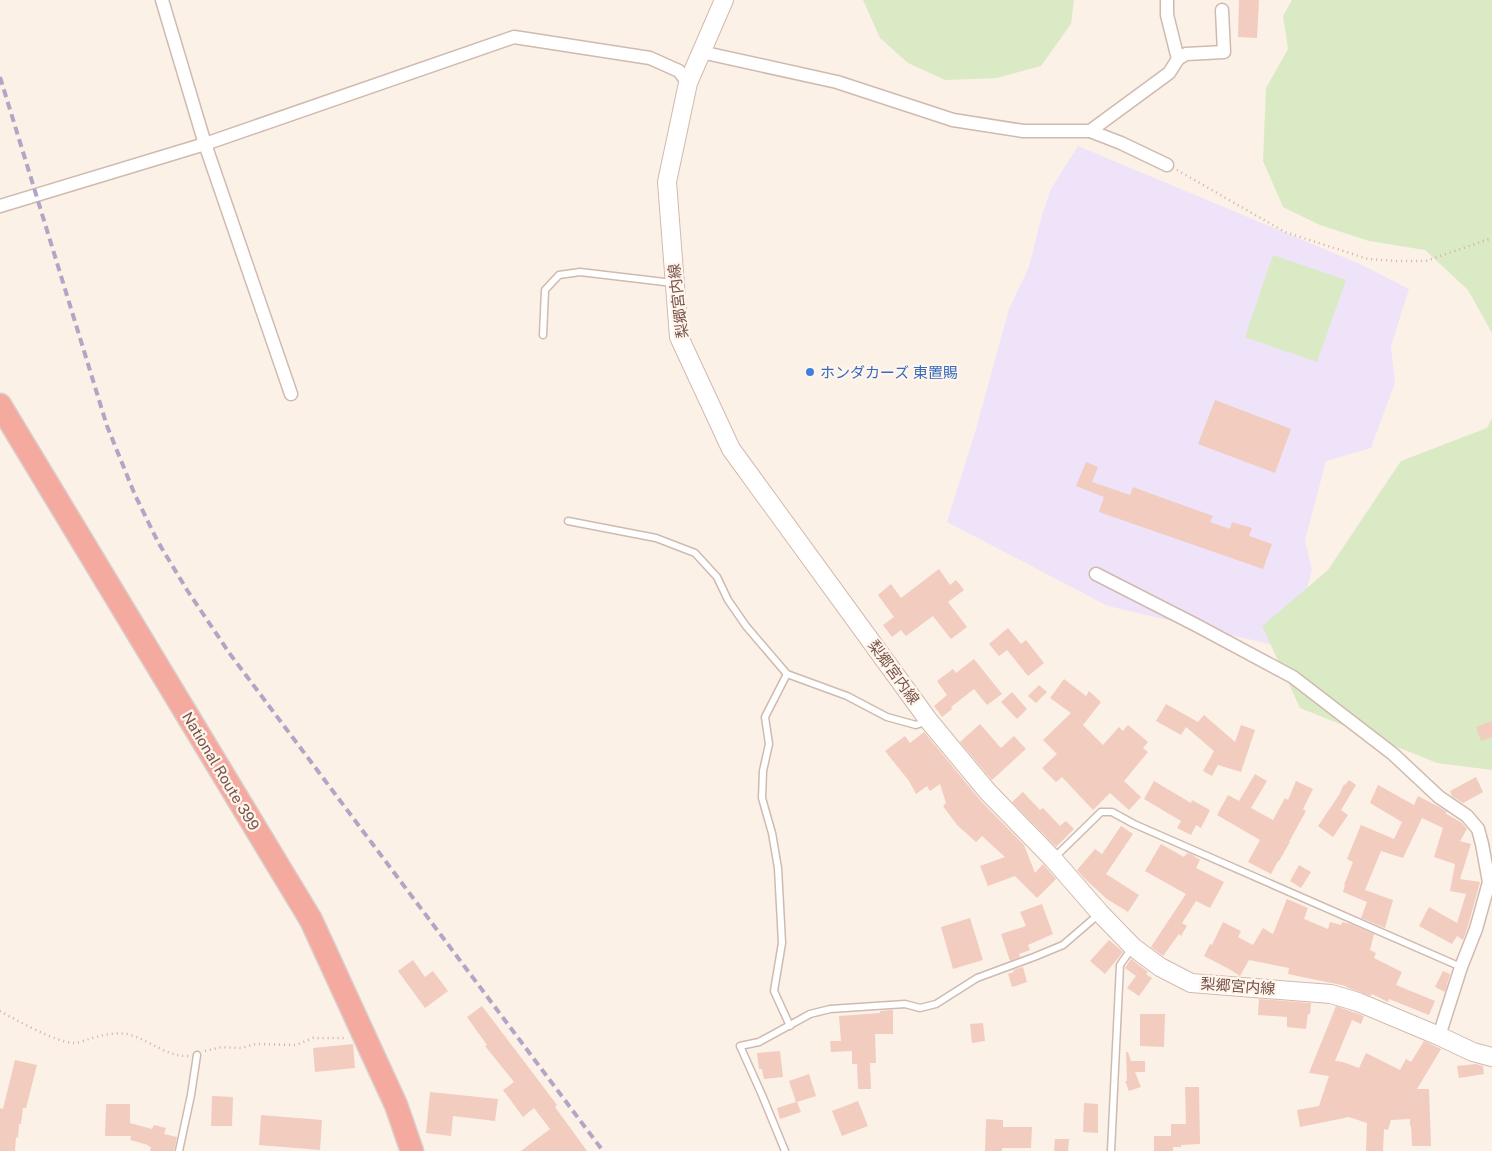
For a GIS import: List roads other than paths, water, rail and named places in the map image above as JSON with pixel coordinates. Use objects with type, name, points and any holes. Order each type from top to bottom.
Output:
[{"type":"highway","name":"National Route 399","points":[[0,405],[311,920],[393,1097],[412,1151]]},
{"type":"main road","name":"梨郷宮内線","points":[[724,0],[688,83],[667,182],[679,337],[732,449],[929,721],[988,792],[1053,859],[1100,913],[1133,947],[1160,967],[1191,983],[1331,994],[1358,1002],[1473,1052],[1492,1057]]},
{"type":"street","points":[[162,0],[204,144],[291,394]]},
{"type":"street","points":[[1167,0],[1167,15],[1178,59]]},
{"type":"street","points":[[1090,131],[1169,73],[1178,59],[1186,54],[1224,52],[1222,10]]},
{"type":"street","points":[[0,206],[204,144],[514,37],[650,58],[679,72],[688,83]]},
{"type":"street","points":[[701,52],[837,82],[954,120],[1023,131],[1090,131],[1167,164]]},
{"type":"street","points":[[1096,574],[1293,677],[1393,754],[1439,797],[1467,816],[1478,829],[1488,856],[1489,882],[1476,929],[1461,967],[1439,1036]]},
{"type":"lane","points":[[543,336],[545,290],[559,275],[580,272],[674,283]]},
{"type":"lane","points":[[568,521],[656,538],[695,553],[717,577],[728,600],[746,626],[787,674],[847,696],[888,717],[916,725],[929,721]]},
{"type":"lane","points":[[787,674],[765,717],[769,744],[763,772],[762,798],[772,833],[778,868],[782,943],[774,991],[790,1026]]},
{"type":"lane","points":[[1053,859],[1102,812],[1112,812],[1144,828],[1461,967]]},
{"type":"lane","points":[[785,1151],[740,1046],[759,1042],[810,1014],[830,1009],[905,1004],[920,1008],[936,1004],[977,978],[1063,944],[1100,913]]},
{"type":"lane","points":[[1111,1151],[1120,965],[1133,947]]},
{"type":"lane","points":[[179,1151],[197,1055]]},
{"type":"railway","points":[[0,77],[107,426],[135,495],[158,542],[187,590],[230,654],[603,1151]]},
{"type":"place","name":"ホンダカーズ 東置賜","points":[[810,372]]}]
